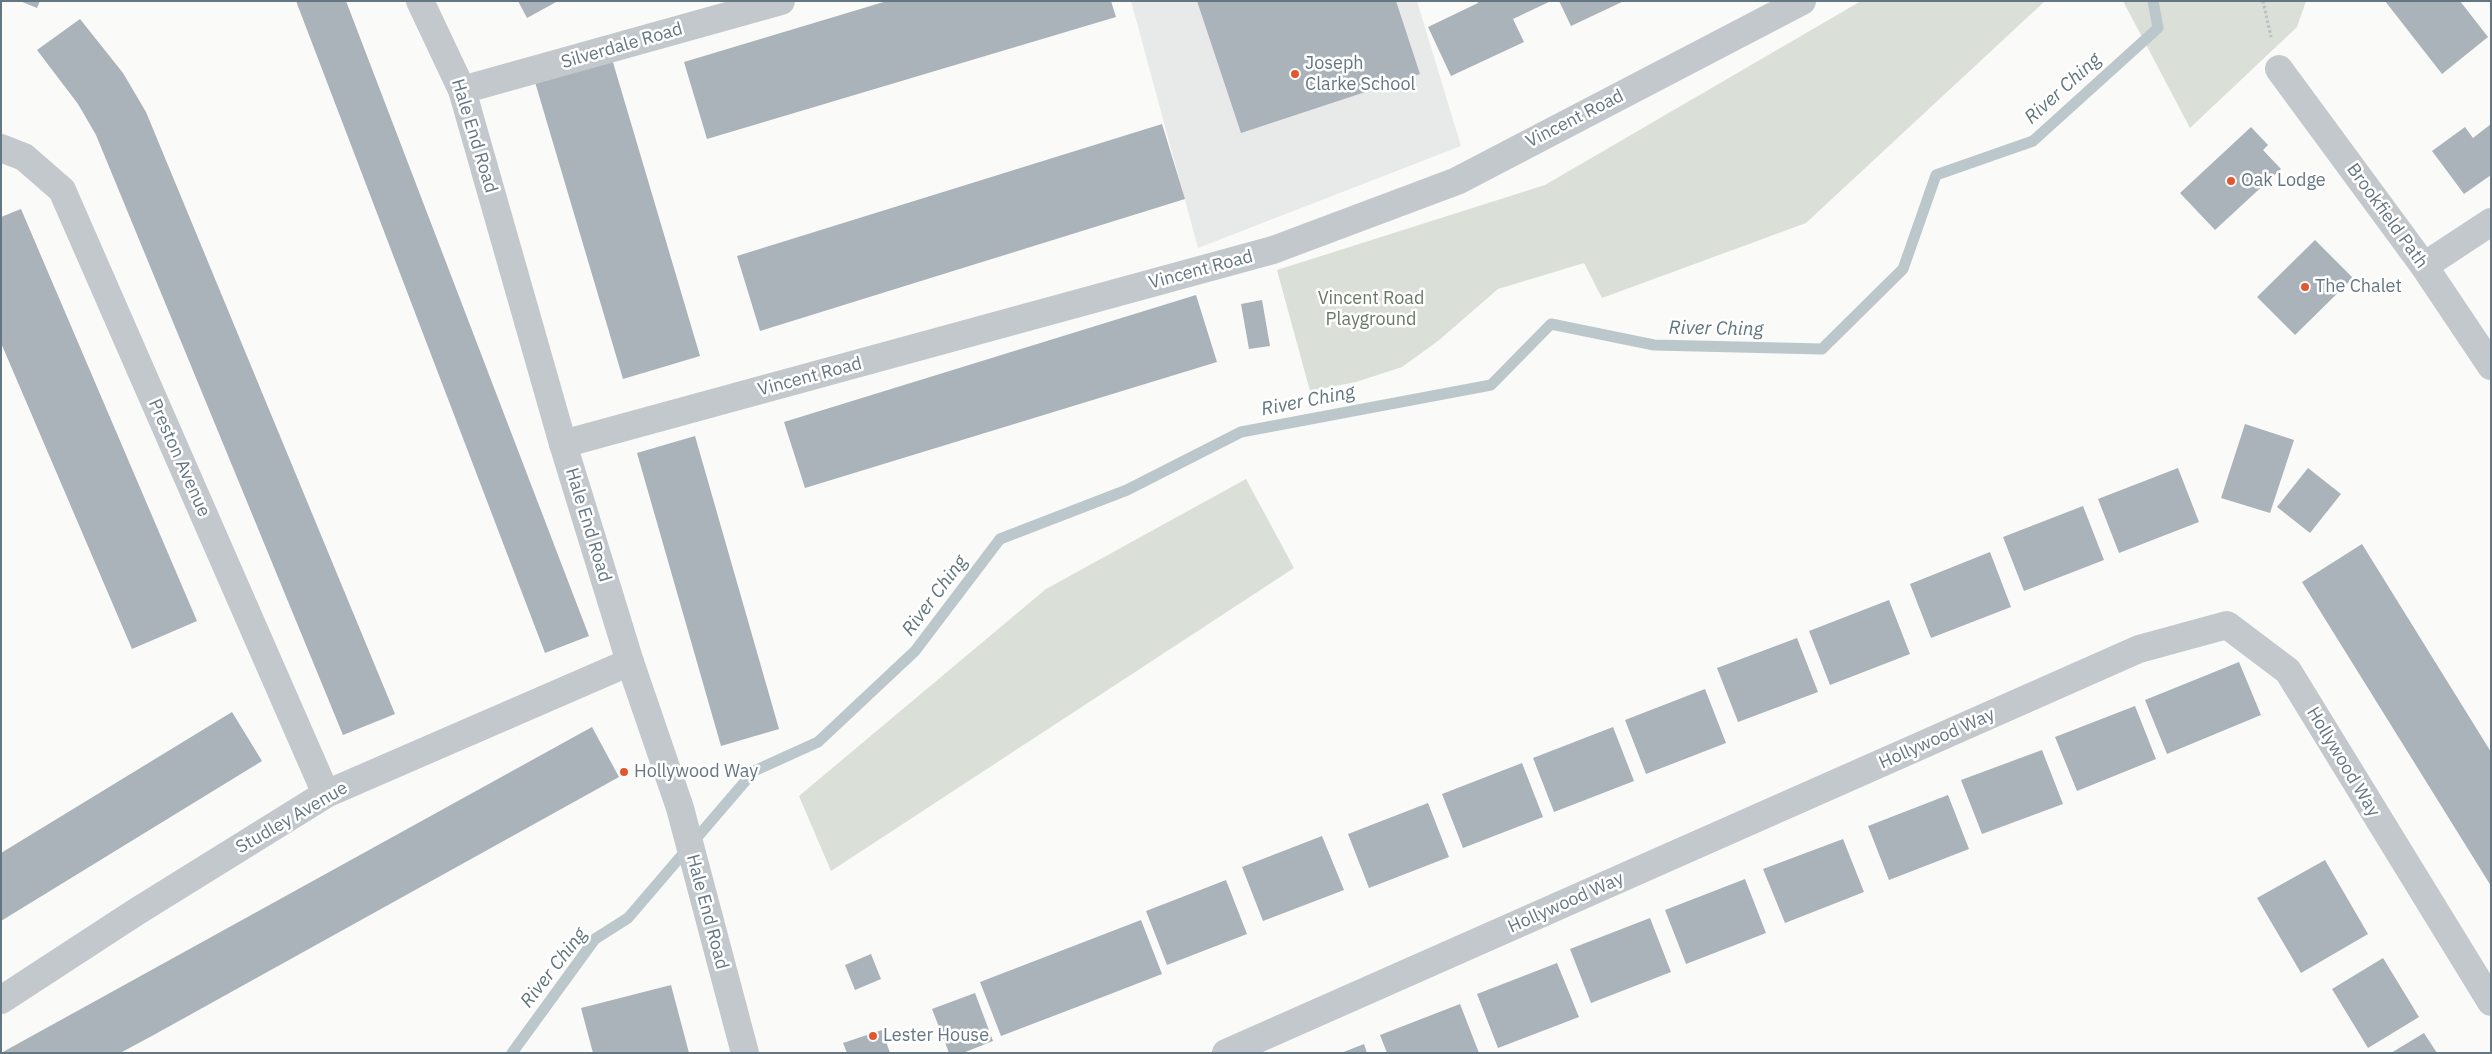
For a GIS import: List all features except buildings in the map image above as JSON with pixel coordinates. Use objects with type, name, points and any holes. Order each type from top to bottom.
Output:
[{"type":"street","name":"Hale End Road","points":[[420,1],[462,90],[563,444],[630,662],[680,808],[745,1053]]},
{"type":"street","name":"Silverdale Road","points":[[462,90],[781,1]]},
{"type":"street","name":"Vincent Road","points":[[563,444],[1273,250],[1458,180],[1802,1]]},
{"type":"street","name":"Brookfield Path","points":[[2279,69],[2424,266],[2491,366]]},
{"type":"street","name":"Preston Avenue","points":[[1,148],[24,157],[62,190],[326,794]]},
{"type":"street","points":[[2424,266],[2491,222]]},
{"type":"street","name":"Hollywood Way","points":[[1226,1053],[2139,649],[2226,625],[2288,671],[2491,1002]]},
{"type":"street","name":"Studley Avenue","points":[[1,1000],[136,912],[326,794],[630,662]]},
{"type":"shaded area","name":"Joseph Clarke School","points":[[1131,1],[1417,1],[1461,146],[1198,248]]},
{"type":"green space","name":"Vincent Road Playground","points":[[1861,1],[2045,1],[1806,223],[1602,298],[1584,263],[1498,289],[1438,341],[1402,367],[1356,382],[1310,391],[1277,270],[1545,185]]},
{"type":"green space","points":[[2123,1],[2306,1],[2297,27],[2190,128]]},
{"type":"green space","points":[[1246,479],[1294,568],[831,871],[799,796],[1046,589]]},
{"type":"waterway","name":"River Ching","points":[[512,1053],[595,939],[628,918],[754,771],[818,742],[915,651],[1000,539],[1127,490],[1241,432],[1491,385],[1551,324],[1654,345],[1822,349],[1903,269],[1936,175],[2033,141],[2158,28],[2153,1]]},
{"type":"place","name":"Joseph Clarke School","points":[[1295,74]]},
{"type":"place","name":"Oak Lodge","points":[[2231,181]]},
{"type":"place","name":"The Chalet","points":[[2305,287]]},
{"type":"place","name":"Hollywood Way","points":[[624,772]]},
{"type":"place","name":"Lester House","points":[[873,1036]]}]
